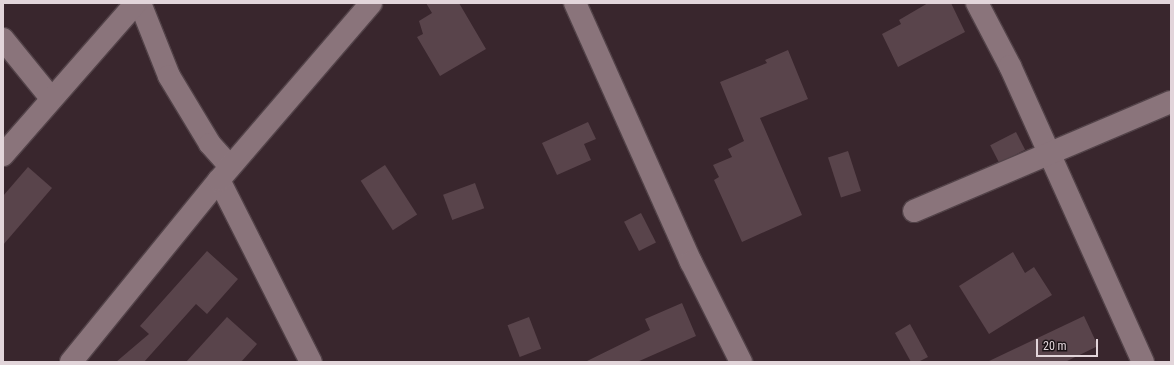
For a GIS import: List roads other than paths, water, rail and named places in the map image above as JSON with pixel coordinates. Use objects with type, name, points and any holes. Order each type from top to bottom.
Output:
[{"type":"street","points":[[3,155],[51,98],[136,3]]},
{"type":"street","points":[[140,3],[169,76],[210,144],[311,362]]},
{"type":"street","points":[[71,362],[224,173],[371,3]]},
{"type":"street","points":[[575,3],[691,262],[741,362]]},
{"type":"street","points":[[977,3],[1010,66],[1143,362]]},
{"type":"street","points":[[3,39],[51,98]]},
{"type":"street","points":[[914,211],[1171,102]]}]
